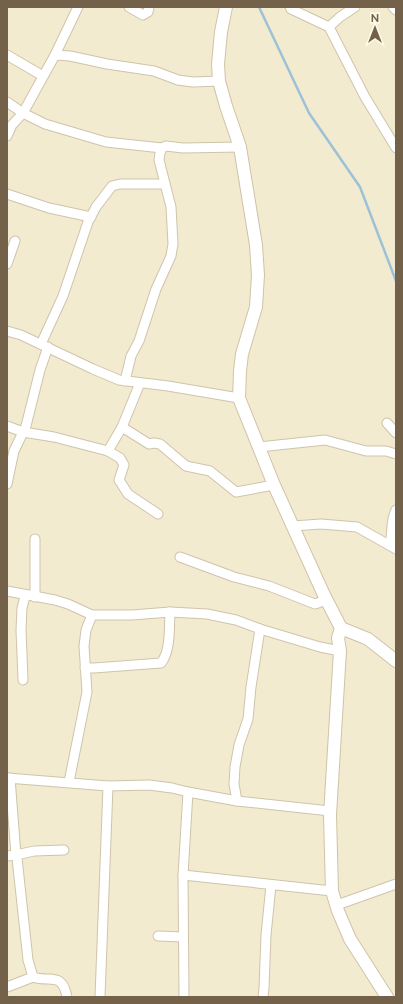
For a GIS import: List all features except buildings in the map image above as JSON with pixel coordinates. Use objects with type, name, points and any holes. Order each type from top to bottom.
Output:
[{"type":"street","points":[[7,136],[12,126],[23,113],[55,55],[78,7]]},
{"type":"street","points":[[129,7],[143,15],[148,12],[149,7]]},
{"type":"street","points":[[226,7],[221,32],[218,64],[219,81],[240,147],[256,245],[258,275],[256,306],[242,354],[239,398],[274,485],[326,600],[341,628],[368,639],[396,661]]},
{"type":"street","points":[[290,7],[291,9],[328,28],[365,97],[396,148]]},
{"type":"street","points":[[328,28],[340,17],[355,7]]},
{"type":"street","points":[[393,7],[396,10]]},
{"type":"street","points":[[7,55],[43,76]]},
{"type":"street","points":[[55,55],[70,56],[107,64],[154,71],[178,80],[193,82],[219,81]]},
{"type":"street","points":[[7,102],[23,113],[44,124],[106,142],[162,148],[166,146],[183,148],[240,147]]},
{"type":"street","points":[[125,381],[131,356],[139,341],[156,289],[171,256],[173,244],[171,207],[160,160],[162,148]]},
{"type":"street","points":[[7,484],[14,451],[26,426],[45,345],[91,217],[96,207],[112,186],[120,184],[165,184]]},
{"type":"street","points":[[7,194],[49,208],[91,217]]},
{"type":"street","points":[[7,264],[15,242]]},
{"type":"street","points":[[7,331],[45,345],[93,369],[125,381],[168,386],[239,398]]},
{"type":"street","points":[[108,452],[122,427],[140,383]]},
{"type":"street","points":[[387,423],[396,433]]},
{"type":"street","points":[[7,426],[23,432],[54,437],[108,452],[120,458],[124,465],[119,480],[128,494],[158,514]]},
{"type":"street","points":[[122,427],[149,444],[160,444],[186,466],[210,471],[236,492],[274,485]]},
{"type":"street","points":[[259,448],[325,440],[366,451],[386,451],[396,454]]},
{"type":"street","points":[[393,546],[392,518],[396,510]]},
{"type":"street","points":[[293,526],[321,524],[357,527],[393,546]]},
{"type":"street","points":[[35,539],[35,597]]},
{"type":"street","points":[[180,557],[234,577],[269,586],[315,604],[326,600]]},
{"type":"street","points":[[7,592],[15,592],[25,596],[68,604],[92,615],[132,615],[170,612],[207,614],[236,620],[260,629],[320,647],[340,651]]},
{"type":"street","points":[[23,680],[21,630],[22,608],[25,596]]},
{"type":"street","points":[[85,668],[161,663],[165,658],[167,649],[170,612]]},
{"type":"street","points":[[69,782],[87,692],[84,646],[86,630],[92,615]]},
{"type":"street","points":[[341,628],[338,638],[340,651],[330,811],[332,891],[350,939],[387,997]]},
{"type":"street","points":[[237,801],[234,784],[235,767],[239,745],[248,719],[251,687],[260,629]]},
{"type":"street","points":[[11,856],[9,778],[108,786],[149,785],[237,801],[330,811]]},
{"type":"street","points":[[100,997],[108,786]]},
{"type":"street","points":[[184,997],[183,875],[188,792]]},
{"type":"street","points":[[11,856],[34,851],[64,850]]},
{"type":"street","points":[[11,856],[17,858],[28,960],[33,978]]},
{"type":"street","points":[[183,875],[332,891]]},
{"type":"street","points":[[337,905],[396,884]]},
{"type":"street","points":[[263,997],[266,935],[271,885]]},
{"type":"street","points":[[158,936],[183,937]]},
{"type":"street","points":[[7,987],[33,978],[50,978],[60,982],[66,987],[67,997]]},
{"type":"shaded area","points":[[7,7],[396,7],[396,997],[7,997]]},
{"type":"waterway","points":[[259,7],[309,113],[360,187],[396,281]]}]
